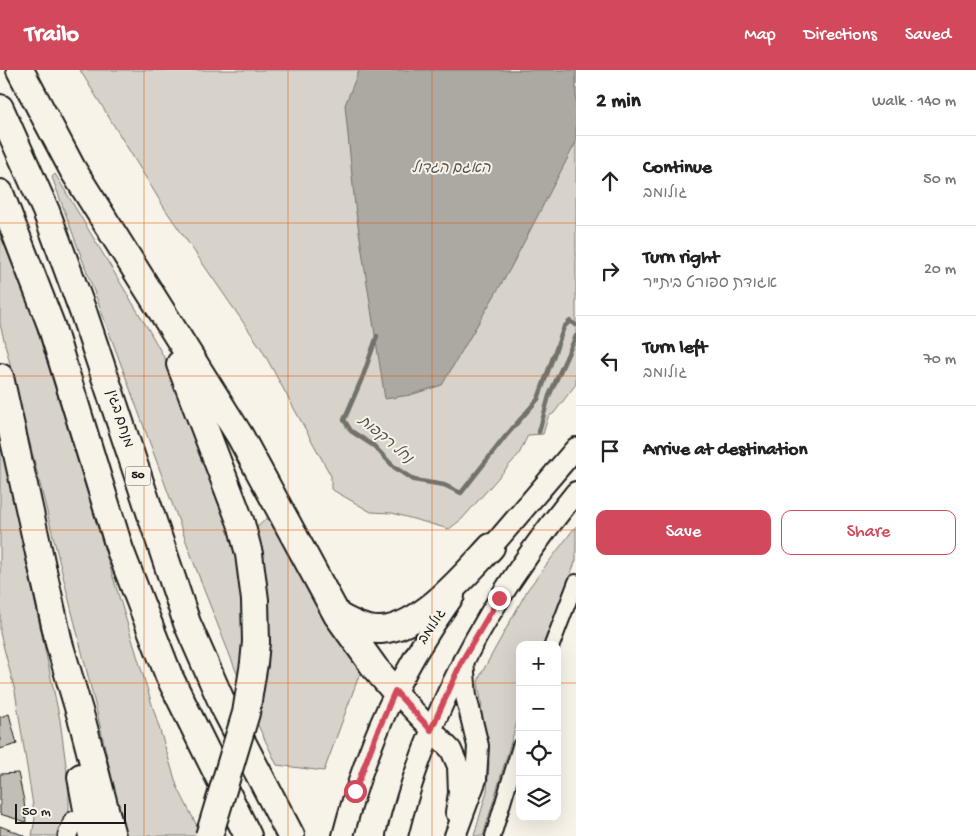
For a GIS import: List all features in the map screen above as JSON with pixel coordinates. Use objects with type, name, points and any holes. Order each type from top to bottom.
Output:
[{"type":"highway","points":[[20,70],[73,170],[240,436],[337,615],[375,668],[395,691]]},
{"type":"highway","name":"מנחם בגין","points":[[0,108],[46,211],[81,305],[188,623],[224,707],[291,836]]},
{"type":"highway","points":[[0,193],[51,325],[120,550],[169,676],[203,778],[225,836]]},
{"type":"highway","points":[[150,294],[198,409],[241,523],[249,554],[255,600],[256,642],[246,713],[209,836]]},
{"type":"highway","points":[[0,377],[60,643],[112,836]]},
{"type":"highway","points":[[337,615],[360,626],[380,630],[412,620],[432,606],[454,586],[491,547]]},
{"type":"highway","points":[[60,643],[77,758],[77,831]]},
{"type":"highway","points":[[169,676],[248,836]]},
{"type":"main road","name":"גולומב","points":[[343,836],[355,791],[376,735],[395,691],[435,622],[491,547],[576,448]]},
{"type":"main road","points":[[397,836],[416,770],[431,730],[462,661],[499,598],[576,492]]},
{"type":"main road","points":[[454,836],[476,779],[478,746],[466,696],[462,661]]},
{"type":"main road","points":[[395,691],[451,750],[458,766],[459,793],[454,836]]},
{"type":"street","points":[[554,641],[576,582]]},
{"type":"street","points":[[493,836],[516,759]]},
{"type":"shaded area","points":[[80,70],[576,70],[576,384],[554,413],[548,417],[543,434],[528,435],[519,454],[462,519],[449,529],[392,513],[371,512],[331,489],[331,476],[261,348],[165,209]]},
{"type":"shaded area","points":[[55,174],[150,332],[196,415],[239,560],[263,552],[255,529],[275,511],[361,670],[324,771],[277,765],[255,719],[204,590],[52,177]]},
{"type":"shaded area","points":[[0,234],[34,319],[177,786],[202,836],[125,836],[96,708],[0,324]]},
{"type":"shaded area","points":[[0,438],[60,720],[69,788],[69,810],[63,836],[32,836],[35,818],[15,691],[0,633]]},
{"type":"shaded area","points":[[576,526],[576,560],[545,641],[516,641],[516,725],[483,836],[474,836],[487,791],[489,763],[479,710],[482,707],[478,683],[480,676],[528,589]]},
{"type":"water","name":"האגם הגדול","points":[[359,70],[576,70],[576,142],[510,269],[442,385],[410,395],[385,399],[355,206],[345,105]]},
{"type":"building","points":[[9,714],[17,744],[0,749],[0,717]]},
{"type":"building","points":[[18,773],[26,822],[0,814],[0,774]]},
{"type":"building","points":[[0,826],[25,836],[0,836]]},
{"type":"waterway","name":"נחל רקפות","points":[[377,336],[363,376],[344,420],[351,431],[374,446],[394,467],[414,480],[444,485],[461,493],[538,399],[564,327],[570,321],[576,325]]},
{"type":"waterway","points":[[539,432],[549,396],[576,336]]},
{"type":"route","points":[[355,791],[395,691],[431,730],[462,661],[499,598]]}]
